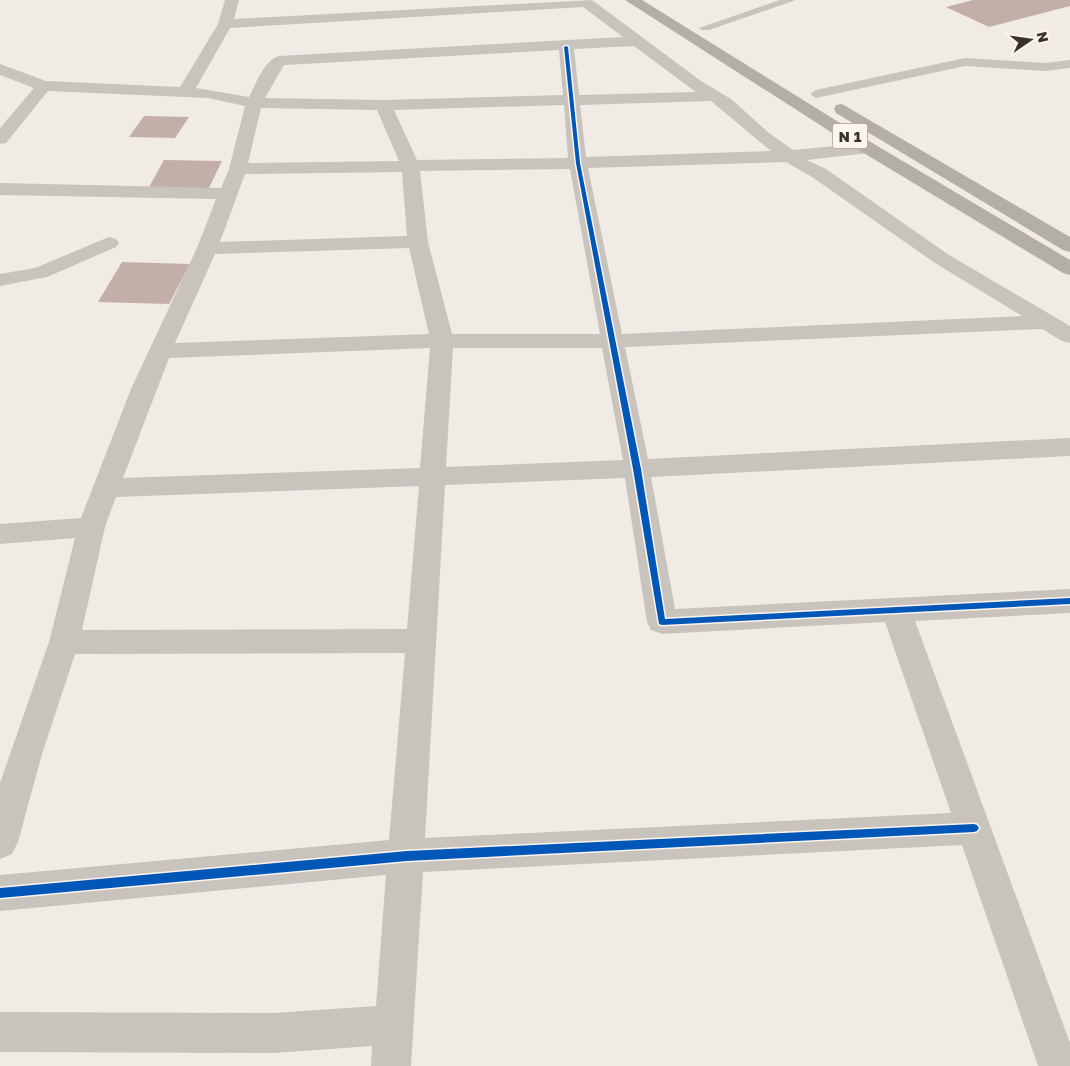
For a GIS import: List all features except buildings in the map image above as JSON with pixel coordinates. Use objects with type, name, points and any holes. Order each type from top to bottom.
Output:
[{"type":"highway","name":"N 1","points":[[632,0],[868,148],[1070,269]]},
{"type":"highway","points":[[659,0],[756,58]]},
{"type":"highway","name":"N 1","points":[[799,84],[1070,246]]},
{"type":"street","points":[[186,91],[224,24],[232,0]]},
{"type":"street","points":[[224,24],[584,1],[734,110],[763,137],[790,156],[819,173],[942,260],[1070,336]]},
{"type":"street","points":[[0,842],[25,754],[64,642],[91,527],[143,389],[162,351],[207,248],[226,194],[238,169],[254,103],[272,68],[279,61],[566,47],[638,41]]},
{"type":"street","points":[[566,47],[573,98],[578,163],[637,469],[662,622],[1070,601]]},
{"type":"street","points":[[0,69],[44,86],[186,91],[208,93],[254,103],[383,105],[573,98],[715,96]]},
{"type":"street","points":[[0,139],[44,86]]},
{"type":"street","points":[[383,105],[410,164],[418,242],[442,341],[391,1066]]},
{"type":"street","points":[[238,169],[410,164],[578,163],[790,156],[868,148]]},
{"type":"street","points":[[0,189],[226,194]]},
{"type":"street","points":[[207,248],[418,242]]},
{"type":"street","points":[[0,280],[40,273],[109,243]]},
{"type":"street","points":[[162,351],[442,341],[612,342],[1044,322]]},
{"type":"street","points":[[106,488],[637,469],[1070,447]]},
{"type":"street","points":[[0,534],[91,527]]},
{"type":"street","points":[[896,610],[1058,1066]]},
{"type":"street","points":[[64,642],[422,641]]},
{"type":"street","points":[[0,893],[407,856],[974,828]]},
{"type":"street","points":[[0,1032],[274,1032],[393,1025]]},
{"type":"lane","points":[[705,28],[791,0]]},
{"type":"lane","points":[[816,94],[965,62],[1045,67],[1070,64]]},
{"type":"cycle path","points":[[566,47],[578,163],[637,469],[662,622],[1070,601]]},
{"type":"cycle path","points":[[0,893],[407,856],[974,828]]}]
